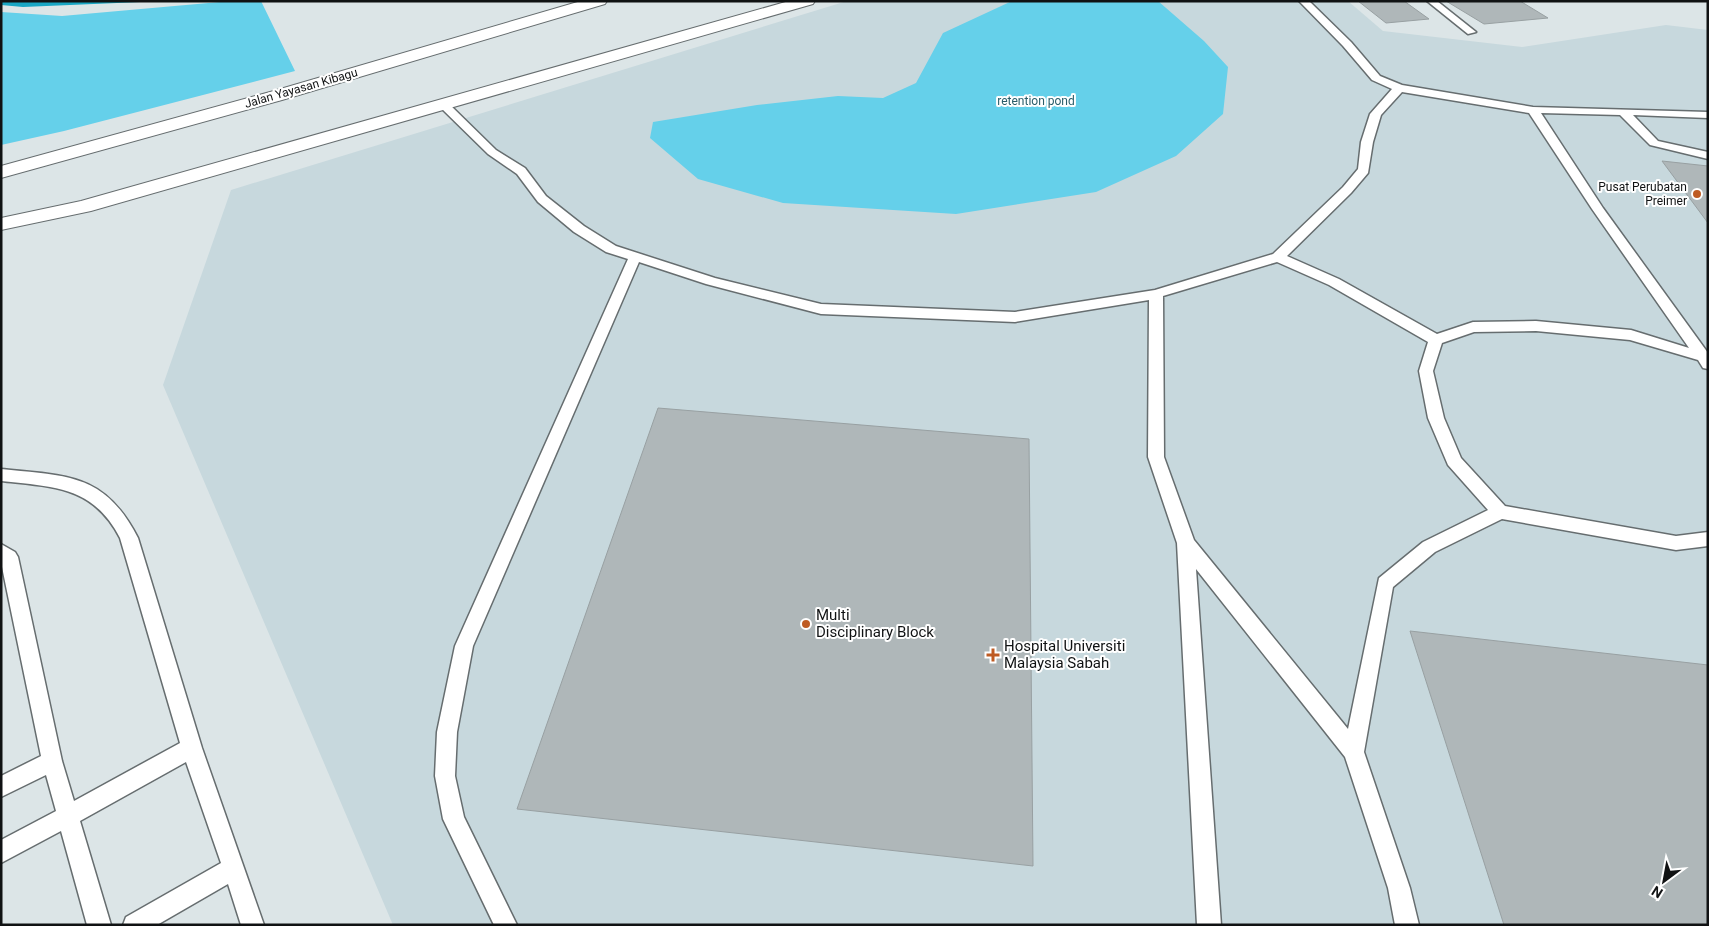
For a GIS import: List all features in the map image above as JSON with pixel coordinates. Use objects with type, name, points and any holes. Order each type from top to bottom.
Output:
[{"type":"street","name":"Jalan Yayasan Kibagu","points":[[1,172],[276,96],[599,1]]},
{"type":"street","points":[[1,224],[84,207],[807,1]]},
{"type":"lane","points":[[1303,1],[1347,44],[1376,78],[1399,88],[1533,110],[1708,115]]},
{"type":"lane","points":[[1431,1],[1471,32]]},
{"type":"lane","points":[[444,105],[492,152],[521,171],[542,199],[579,229],[611,249],[710,281],[821,310],[1015,317],[1156,294],[1278,257],[1347,190],[1364,170],[1367,142],[1376,114],[1399,88]]},
{"type":"lane","points":[[1533,110],[1598,209],[1704,360]]},
{"type":"lane","points":[[1624,112],[1654,143],[1708,156]]},
{"type":"lane","points":[[506,925],[454,819],[445,776],[447,732],[464,646],[635,257]]},
{"type":"lane","points":[[1278,257],[1334,282],[1436,340],[1473,327],[1536,326],[1631,335],[1704,360]]},
{"type":"lane","points":[[1156,294],[1156,457],[1186,543],[1209,925]]},
{"type":"lane","points":[[1436,340],[1426,371],[1436,418],[1454,461],[1500,512]]},
{"type":"lane","points":[[1,475],[62,483],[93,492],[113,508],[121,518],[129,538],[192,748],[253,925]]},
{"type":"lane","points":[[1354,752],[1385,583],[1429,547],[1500,512],[1676,544],[1708,539]]},
{"type":"lane","points":[[1186,543],[1354,752],[1399,888],[1407,925]]},
{"type":"lane","points":[[1,551],[9,557],[52,762],[99,925]]},
{"type":"lane","points":[[1,852],[192,748]]},
{"type":"lane","points":[[1,787],[52,762]]},
{"type":"lane","points":[[134,925],[234,868]]},
{"type":"shaded area","points":[[1,1],[164,1],[23,7],[1,5]]},
{"type":"shaded area","name":"Hospital Universiti Malaysia Sabah","points":[[847,1],[1348,1],[1383,31],[1522,47],[1666,25],[1708,30],[1708,925],[393,925],[163,385],[231,190]]},
{"type":"green space","points":[[231,1],[261,1],[295,71],[64,131],[1,145],[1,12],[62,16]]},
{"type":"green space","name":"retention pond","points":[[1012,1],[1158,1],[1204,41],[1228,67],[1223,114],[1176,156],[1096,192],[956,214],[783,203],[698,179],[650,138],[653,122],[757,105],[838,96],[883,98],[916,83],[943,33]]},
{"type":"building","points":[[1358,1],[1404,1],[1429,19],[1386,23]]},
{"type":"building","points":[[1446,1],[1520,1],[1548,18],[1484,24]]},
{"type":"building","name":"Pusat Perubatan Preimer","points":[[1662,161],[1708,166],[1708,223]]},
{"type":"building","name":"Multi Disciplinary Block","points":[[658,408],[1029,439],[1033,866],[517,809]]},
{"type":"building","points":[[1410,631],[1708,665],[1708,925],[1504,925]]},
{"type":"place","name":"Pusat Perubatan Preimer","points":[[1697,194]]},
{"type":"place","name":"Multi Disciplinary Block","points":[[806,624]]},
{"type":"place","name":"Hospital Universiti Malaysia Sabah","points":[[993,655]]}]
